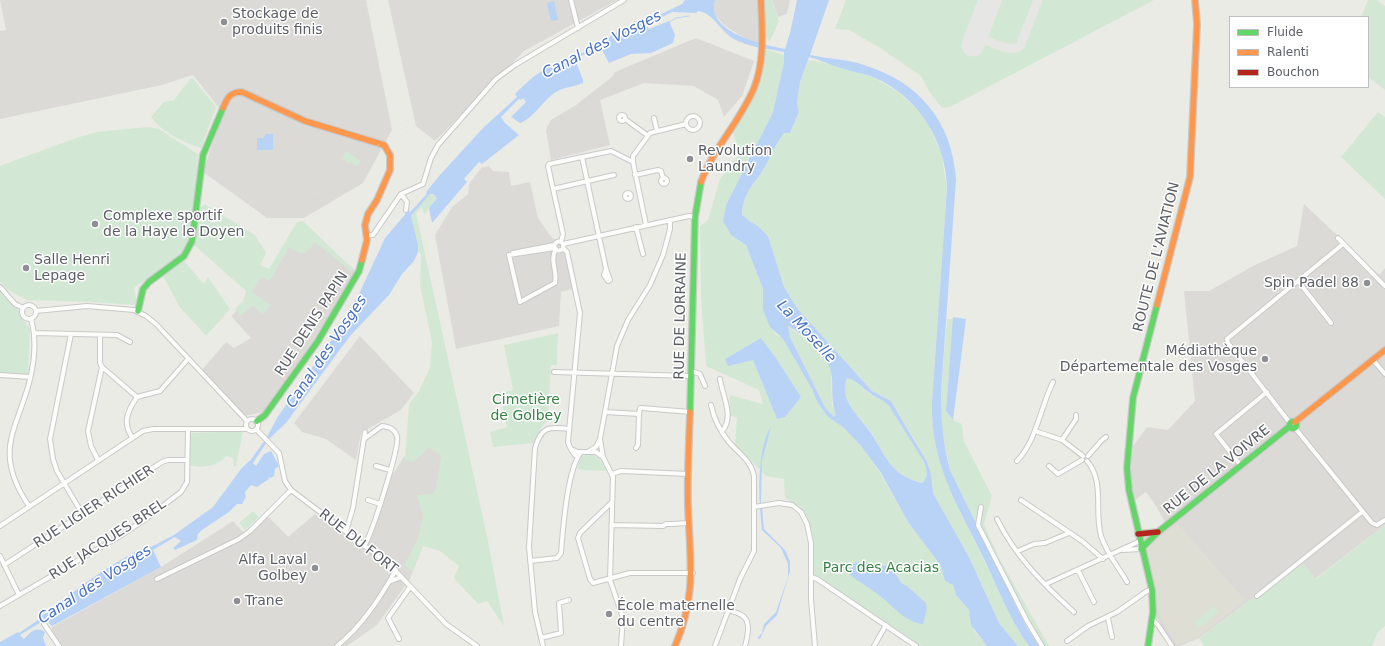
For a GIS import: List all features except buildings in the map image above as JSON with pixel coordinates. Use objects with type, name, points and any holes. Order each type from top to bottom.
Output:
[{"type":"street","points":[[571,0],[578,28]]},
{"type":"street","points":[[367,236],[372,235],[401,194],[424,184],[431,158],[438,145],[496,79],[515,65],[624,0]]},
{"type":"street","name":"RUE DE LORRAINE","points":[[675,646],[686,622],[693,573],[689,523],[689,474],[695,217],[701,178],[754,88],[761,54],[761,0]]},
{"type":"street","name":"ROUTE DE L'AVIATION","points":[[1148,646],[1153,620],[1152,590],[1129,490],[1127,468],[1130,416],[1190,177],[1197,24],[1195,0]]},
{"type":"street","name":"RUE DENIS PAPIN","points":[[138,311],[143,289],[149,282],[184,256],[192,241],[203,155],[228,96],[235,92],[242,92],[305,121],[374,140],[387,148],[391,158],[390,170],[377,200],[368,214],[365,225],[367,236],[359,271],[343,301],[299,369],[265,415],[257,421]]},
{"type":"street","points":[[654,118],[657,131]]},
{"type":"street","points":[[625,119],[647,135]]},
{"type":"street","points":[[646,225],[632,162],[633,156],[647,135],[686,124]]},
{"type":"street","points":[[603,457],[596,452],[589,451],[578,453],[571,449],[568,442],[580,313],[567,252],[562,245],[557,242],[555,248],[552,256],[556,278],[555,283],[520,302],[509,255],[555,248],[560,250],[562,245],[563,234],[549,164],[611,151],[632,162]]},
{"type":"street","points":[[582,157],[606,269]]},
{"type":"street","points":[[635,175],[658,170],[661,171],[663,178]]},
{"type":"street","points":[[553,189],[614,175]]},
{"type":"street","points":[[630,194],[639,191]]},
{"type":"street","points":[[401,194],[407,202],[406,210]]},
{"type":"street","points":[[562,245],[646,225],[695,217]]},
{"type":"street","points":[[596,452],[596,447],[600,439],[617,346],[624,328],[650,285],[663,254],[670,229],[670,220]]},
{"type":"street","points":[[636,228],[643,254]]},
{"type":"street","points":[[1338,238],[1385,286]]},
{"type":"street","points":[[1343,244],[1227,339],[1228,343],[1362,512],[1372,523],[1377,525],[1385,520]]},
{"type":"street","points":[[1298,281],[1331,323]]},
{"type":"street","points":[[0,287],[15,304],[23,308]]},
{"type":"street","points":[[23,308],[26,305],[30,305],[34,307],[36,311]]},
{"type":"street","points":[[36,311],[87,306],[138,311],[156,324],[247,421],[247,428]]},
{"type":"street","points":[[23,308],[22,313],[24,317],[31,318],[36,315],[36,311]]},
{"type":"street","points":[[29,506],[16,483],[10,453],[13,432],[30,377],[34,347],[34,333],[31,318]]},
{"type":"street","points":[[34,333],[117,335],[130,342]]},
{"type":"street","points":[[71,334],[50,439],[53,459],[64,483],[83,515]]},
{"type":"street","points":[[100,335],[100,363],[102,368],[137,397]]},
{"type":"street","name":"RUE DE LA VOIVRE","points":[[1142,549],[1158,532],[1385,350]]},
{"type":"street","points":[[132,437],[126,426],[126,420],[137,397],[160,391],[188,359]]},
{"type":"street","points":[[1373,360],[1385,374]]},
{"type":"street","points":[[98,460],[91,446],[88,431],[102,368]]},
{"type":"street","points":[[554,372],[611,374],[700,374],[705,386]]},
{"type":"street","points":[[0,375],[30,377]]},
{"type":"street","points":[[720,379],[726,398],[727,409],[727,422],[722,431]]},
{"type":"street","points":[[1017,461],[1025,453],[1035,431],[1044,399],[1053,382]]},
{"type":"street","points":[[1241,466],[1216,434],[1267,392]]},
{"type":"street","points":[[711,406],[716,421],[722,431],[751,466],[754,477],[754,551],[740,579],[715,646]]},
{"type":"street","points":[[636,448],[638,445],[640,408],[690,412]]},
{"type":"street","points":[[605,412],[639,414]]},
{"type":"street","points":[[1062,440],[1076,419],[1076,415]]},
{"type":"street","points":[[0,526],[132,437],[149,429],[188,430],[247,428],[250,430],[256,430],[258,425],[257,421],[252,419],[247,421]]},
{"type":"street","points":[[364,439],[382,426],[389,427],[394,430],[397,442],[380,504],[364,546]]},
{"type":"street","points":[[543,646],[535,612],[530,562],[530,534],[535,448],[540,437],[547,428],[569,429]]},
{"type":"street","name":"RUE JACQUES BREL","points":[[0,606],[120,536],[181,492],[187,482],[188,430]]},
{"type":"street","name":"RUE DU FORT","points":[[256,430],[279,453],[285,481],[291,490],[396,570],[446,624],[477,646]]},
{"type":"street","points":[[1035,431],[1062,440],[1085,458],[1097,481],[1101,536],[1109,556],[1127,582]]},
{"type":"street","points":[[346,531],[353,508],[365,432]]},
{"type":"street","points":[[1049,466],[1058,474],[1085,458],[1106,437]]},
{"type":"street","points":[[600,439],[603,457],[612,474],[610,580],[623,618],[621,646]]},
{"type":"street","points":[[596,447],[601,449]]},
{"type":"street","points":[[589,451],[596,447]]},
{"type":"street","points":[[596,452],[601,449]]},
{"type":"street","points":[[530,562],[557,558],[561,553],[566,500],[578,453]]},
{"type":"street","name":"RUE LIGIER RICHIER","points":[[4,565],[83,515],[162,462],[168,460],[187,460]]},
{"type":"street","points":[[376,466],[390,470]]},
{"type":"street","points":[[612,474],[621,471],[689,474]]},
{"type":"street","points":[[156,579],[239,539],[258,524],[291,490]]},
{"type":"street","points":[[368,500],[380,504]]},
{"type":"street","points":[[1021,500],[1100,554],[1103,559]]},
{"type":"street","points":[[612,502],[580,533],[578,538],[589,574],[594,583],[610,580],[630,573],[693,573]]},
{"type":"street","points":[[754,507],[786,503],[798,508],[807,524],[810,537],[815,646]]},
{"type":"street","points":[[981,507],[978,525],[1027,621],[1042,646]]},
{"type":"street","points":[[1257,596],[1362,512]]},
{"type":"street","points":[[997,519],[1004,533],[1031,570],[1074,612]]},
{"type":"street","points":[[612,525],[663,526],[666,524],[689,523]]},
{"type":"street","name":"RUE DE LA VOIVRE","points":[[1138,534],[1158,532]]},
{"type":"street","points":[[1018,551],[1034,544],[1045,543],[1069,533]]},
{"type":"street","points":[[1046,584],[1140,541],[1150,540]]},
{"type":"street","points":[[1123,550],[1142,549]]},
{"type":"street","points":[[0,556],[19,595]]},
{"type":"street","points":[[337,646],[354,630],[374,606],[396,570]]},
{"type":"street","points":[[1078,570],[1094,602]]},
{"type":"street","points":[[389,582],[401,577]]},
{"type":"street","points":[[811,577],[817,579],[916,646]]},
{"type":"street","points":[[399,639],[388,618],[410,586]]},
{"type":"street","points":[[1067,641],[1088,626],[1108,618],[1147,591],[1152,590]]},
{"type":"street","points":[[541,638],[561,633],[559,603],[569,600]]},
{"type":"street","points":[[729,610],[742,615],[747,620],[745,646]]},
{"type":"street","points":[[1108,618],[1112,637]]},
{"type":"street","points":[[1153,620],[1172,646]]},
{"type":"street","points":[[44,624],[59,646]]},
{"type":"street","points":[[874,646],[886,625]]},
{"type":"shaded area","points":[[0,0],[366,0],[392,130],[363,183],[304,218],[267,218],[203,172],[223,113],[193,75],[162,85],[0,119],[0,31],[6,30]]},
{"type":"shaded area","points":[[388,0],[617,0],[524,51],[435,141],[416,126]]},
{"type":"shaded area","points":[[715,0],[764,0],[765,45],[746,39],[725,26],[715,15]]},
{"type":"shaded area","points":[[772,0],[790,0],[787,14],[778,17]]},
{"type":"shaded area","points":[[696,38],[754,61],[742,96],[724,117],[718,100],[694,86],[644,83],[600,100],[610,145],[551,160],[546,130],[551,120],[576,105],[612,77],[615,72]]},
{"type":"shaded area","points":[[489,166],[493,171],[509,172],[511,186],[530,182],[538,218],[552,238],[562,243],[573,289],[561,292],[559,326],[456,349],[435,235],[452,207],[468,194],[469,184],[482,167]]},
{"type":"shaded area","points":[[1304,204],[1379,275],[1385,268],[1385,525],[1315,579],[1302,562],[1199,638],[1180,646],[1175,646],[1155,615],[1144,550],[1144,533],[1156,530],[1165,522],[1146,492],[1132,502],[1128,472],[1131,472],[1133,446],[1147,427],[1168,430],[1195,401],[1184,291],[1209,291],[1253,266],[1297,246]]},
{"type":"shaded area","points":[[300,222],[356,271],[351,283],[319,334],[264,412],[243,416],[202,370],[226,342],[234,348],[251,338],[231,316],[245,302],[261,269],[269,274]]},
{"type":"shaded area","points":[[360,336],[414,393],[401,410],[361,433],[356,460],[326,439],[302,432],[294,423]]},
{"type":"shaded area","points":[[422,440],[445,446],[446,486],[410,579],[377,625],[347,646],[56,646],[52,639],[52,627],[161,567],[233,521],[244,533],[268,516],[288,537],[315,514],[365,551],[390,479],[403,458]]},
{"type":"shaded area","points":[[1178,524],[1245,600],[1198,637],[1177,645],[1158,613],[1147,548]]},
{"type":"green space","points":[[764,0],[772,0],[779,21],[770,41],[765,38]]},
{"type":"green space","points":[[846,0],[1154,0],[950,107],[942,108],[930,93],[921,76],[880,48],[849,30],[835,29]]},
{"type":"green space","points":[[1368,0],[1377,0],[1385,6],[1385,90],[1369,78],[1369,16],[1361,16]]},
{"type":"green space","name":"Parc des Acacias","points":[[765,49],[784,55],[784,62],[773,112],[726,205],[723,221],[731,235],[746,245],[763,289],[763,310],[775,334],[783,339],[812,389],[817,402],[828,417],[844,428],[861,446],[880,473],[908,522],[941,566],[945,581],[953,585],[956,595],[969,610],[974,631],[987,646],[921,646],[814,575],[812,531],[800,507],[785,498],[784,479],[766,476],[735,445],[737,417],[729,416],[730,395],[763,404],[759,390],[706,366],[701,297],[700,226],[708,220],[720,179],[740,153],[732,130],[750,102],[761,72]],"holes":[[[761,338],[801,397],[777,419],[753,359],[725,359]]]},
{"type":"green space","points":[[808,60],[829,64],[873,77],[897,91],[918,110],[927,122],[941,152],[947,188],[932,402],[936,445],[941,465],[956,503],[1010,615],[1029,646],[1018,646],[999,623],[969,557],[933,493],[931,474],[916,442],[891,401],[872,391],[797,308],[784,287],[768,236],[758,226],[742,215],[747,193],[762,172],[781,137],[784,133],[790,133],[799,112],[797,102],[800,82]]},
{"type":"green space","points":[[193,78],[216,107],[201,148],[173,136],[161,128],[151,117],[164,102],[174,100],[190,79]]},
{"type":"green space","points":[[1378,112],[1385,117],[1385,199],[1341,157]]},
{"type":"green space","name":"Complexe sportif de la Haye le Doyen","points":[[148,127],[159,129],[198,154],[195,204],[191,231],[183,250],[179,255],[167,266],[134,288],[137,302],[134,305],[27,300],[8,290],[0,282],[0,166],[96,132]]},
{"type":"green space","points":[[346,151],[361,161],[359,165],[353,166],[352,162],[350,164],[342,158]]},
{"type":"green space","points":[[430,194],[437,197],[426,213],[424,214],[422,207],[416,213],[487,536],[504,626],[487,601],[478,604],[454,578],[459,566],[440,551],[423,546],[412,572],[404,565],[417,541],[423,517],[417,495],[432,494],[436,490],[441,456],[429,448],[413,462],[405,460],[409,404],[418,393],[430,368],[432,342],[420,285],[421,254],[418,252],[411,216]]},
{"type":"green space","points":[[205,204],[255,235],[266,253],[260,265],[269,269],[297,222],[303,221],[354,270],[351,271],[315,242],[306,253],[300,253],[289,247],[270,281],[261,277],[252,292],[271,305],[262,314],[253,305],[241,316],[235,309],[243,301],[246,291],[194,245],[199,208]]},
{"type":"green space","points":[[184,261],[204,284],[208,277],[230,309],[206,336],[179,306],[163,276]]},
{"type":"green space","points":[[0,290],[19,311],[21,317],[30,329],[28,374],[0,373]]},
{"type":"green space","points":[[947,319],[953,319],[946,411],[953,420],[962,424],[964,441],[992,496],[984,524],[998,556],[1049,646],[1039,646],[1027,628],[950,470],[941,426],[941,393]]},
{"type":"green space","points":[[788,326],[817,348],[827,361],[831,371],[832,405],[836,415],[834,417],[825,407],[790,337]]},
{"type":"green space","name":"Cimetière de Golbey","points":[[558,333],[557,365],[551,365],[548,419],[541,428],[534,443],[493,447],[490,432],[507,427],[500,393],[513,390],[504,345]]},
{"type":"green space","points":[[847,378],[857,383],[867,392],[889,406],[924,462],[927,473],[926,478],[922,483],[902,475],[889,462],[868,428],[854,411],[847,399],[845,386]]},
{"type":"green space","points":[[243,431],[236,466],[234,467],[233,458],[226,456],[219,462],[210,466],[199,467],[190,465],[190,437],[192,433]]},
{"type":"green space","points":[[591,454],[599,458],[607,471],[582,470],[577,468],[581,456]]},
{"type":"green space","points":[[253,511],[259,517],[245,530],[239,523]]},
{"type":"green space","points":[[1385,525],[1385,626],[1378,632],[1372,646],[1204,646],[1199,638],[1302,562],[1316,579]]},
{"type":"green space","points":[[1214,606],[1219,612],[1199,628],[1194,622]]},
{"type":"water","points":[[685,0],[715,0],[714,11],[719,21],[727,29],[750,40],[785,49],[797,0],[829,0],[810,55],[858,63],[884,72],[916,93],[940,122],[948,139],[956,179],[941,393],[944,441],[950,470],[1027,628],[1039,646],[1029,646],[1010,615],[948,484],[936,445],[932,402],[947,188],[941,154],[935,137],[916,108],[889,85],[873,77],[809,57],[800,82],[797,102],[799,112],[790,133],[784,133],[781,137],[762,172],[747,193],[742,215],[758,226],[768,236],[784,287],[797,308],[872,391],[891,401],[927,462],[931,474],[933,493],[969,557],[999,623],[1018,646],[987,646],[971,625],[969,610],[956,595],[953,585],[945,581],[941,566],[908,522],[881,473],[861,446],[844,428],[828,417],[817,402],[812,389],[783,339],[770,327],[763,310],[763,289],[746,245],[731,235],[723,221],[726,205],[773,112],[784,62],[784,52],[744,44],[728,35],[708,15],[698,11],[696,13],[672,12],[646,25],[649,29],[669,21],[675,35],[673,43],[651,53],[631,54],[609,63],[602,50],[598,48],[575,59],[583,83],[562,89],[551,95],[530,117],[520,123],[511,117],[526,102],[523,98],[521,100],[519,99],[501,117],[505,123],[519,135],[482,164],[479,162],[464,179],[467,182],[432,223],[429,208],[437,198],[433,194],[430,194],[411,216],[418,245],[418,252],[414,261],[402,274],[389,295],[350,336],[286,423],[269,439],[253,463],[256,466],[264,454],[271,451],[279,466],[275,469],[274,476],[271,478],[268,477],[269,479],[257,487],[251,485],[245,492],[246,497],[242,504],[237,504],[229,512],[202,530],[198,534],[197,540],[175,550],[173,548],[181,541],[175,537],[153,550],[161,567],[52,626],[47,621],[43,621],[20,635],[24,639],[33,631],[42,630],[45,632],[43,638],[46,646],[0,646],[0,642],[18,632],[19,633],[41,618],[40,617],[107,568],[135,552],[150,546],[151,547],[174,535],[213,507],[241,469],[250,461],[267,437],[277,418],[330,342],[359,294],[385,238],[408,211],[410,212],[426,195],[427,191],[439,176],[483,128],[517,97],[515,94],[522,87],[541,71],[555,63],[573,55],[574,57],[595,47],[596,44],[615,34],[644,21],[645,22],[682,4]],"holes":[[[788,326],[800,334],[820,352],[829,366],[832,378],[833,404],[836,415],[834,417],[825,407],[790,337]],[[847,378],[851,379],[889,406],[924,462],[927,473],[926,478],[922,483],[902,475],[889,462],[868,429],[850,405],[847,399],[845,386]]]},
{"type":"water","points":[[554,1],[558,20],[551,21],[547,3]]},
{"type":"water","points":[[266,134],[273,134],[273,150],[257,150],[257,138],[263,138]]},
{"type":"water","points":[[953,317],[966,319],[953,420],[946,411]]},
{"type":"water","points":[[761,338],[801,397],[785,417],[777,419],[753,360],[728,366],[725,359]]},
{"type":"water","points":[[771,427],[762,461],[760,504],[759,486],[762,453],[764,442]]},
{"type":"water","points":[[762,507],[764,529],[785,550],[790,561],[790,571],[777,615],[766,626],[760,639],[757,638],[762,633],[764,624],[776,612],[788,577],[788,564],[781,548],[762,530],[760,509]]},
{"type":"water","points":[[861,562],[886,566],[893,569],[901,583],[907,586],[926,603],[927,609],[923,624],[911,621],[905,617],[880,596],[849,574],[852,565]]},
{"type":"waterway","name":"Canal des Vosges","points":[[668,23],[676,18],[689,16]]},
{"type":"taxiway","points":[[979,29],[984,38],[989,42],[998,46],[1017,48],[1020,46],[1038,0]]},
{"type":"runway","points":[[973,45],[990,0]]},
{"type":"railway","points":[[4,0],[10,25]]},
{"type":"railway","points":[[339,0],[347,38]]},
{"type":"railway","points":[[361,0],[373,23]]},
{"type":"railway","points":[[371,0],[514,646]]},
{"type":"railway","points":[[408,0],[415,14],[426,26],[433,30],[457,36],[487,30]]},
{"type":"railway","points":[[407,133],[408,109],[414,89],[424,73],[437,61],[453,51],[472,45],[515,36],[552,33],[570,29],[584,23],[596,15],[612,0]]},
{"type":"railway","points":[[518,24],[543,18]]},
{"type":"railway","points":[[241,195],[292,196],[311,194],[336,187],[350,179],[372,156],[380,142],[388,112],[388,96]]},
{"type":"traffic: fast","points":[[138,311],[143,289],[149,282],[184,256],[192,241],[203,155],[223,108]]},
{"type":"traffic: fast","points":[[690,412],[695,217],[701,182]]},
{"type":"traffic: fast","points":[[257,421],[265,415],[318,341],[359,271],[362,260]]},
{"type":"traffic: fast","points":[[1148,646],[1153,612],[1152,590],[1129,490],[1127,468],[1133,398],[1157,305]]},
{"type":"traffic: fast","points":[[1293,421],[1296,422],[1297,425],[1296,428],[1293,429],[1290,428],[1289,425],[1290,422],[1293,421]]},
{"type":"traffic: fast","points":[[1141,549],[1158,532],[1290,426]]},
{"type":"traffic: slow","points":[[701,182],[719,146],[742,112],[758,78],[762,45],[761,0]]},
{"type":"traffic: slow","points":[[1157,305],[1190,177],[1197,24],[1195,0]]},
{"type":"traffic: slow","points":[[223,108],[226,101],[232,94],[242,92],[305,121],[384,145],[390,155],[390,170],[377,200],[368,214],[365,225],[367,240],[362,260]]},
{"type":"traffic: slow","points":[[1295,422],[1385,350]]},
{"type":"traffic: slow","points":[[675,646],[687,611],[689,594],[691,561],[688,495],[690,412]]},
{"type":"traffic: jam","points":[[1138,534],[1158,532]]},
{"type":"place","name":"Stockage de produits finis","points":[[224,22]]},
{"type":"place","name":"Revolution Laundry","points":[[690,159]]},
{"type":"place","name":"Complexe sportif de la Haye le Doyen","points":[[95,224]]},
{"type":"place","name":"Salle Henri Lepage","points":[[26,268]]},
{"type":"place","name":"Spin Padel 88","points":[[1367,283]]},
{"type":"place","name":"Médiathèque Départementale des Vosges","points":[[1265,359]]},
{"type":"place","name":"Alfa Laval Golbey","points":[[315,568]]},
{"type":"place","name":"Trane","points":[[237,601]]},
{"type":"place","name":"École maternelle du centre","points":[[609,614]]},
{"type":"water label","name":"La Moselle","points":[[806,332]]}]
